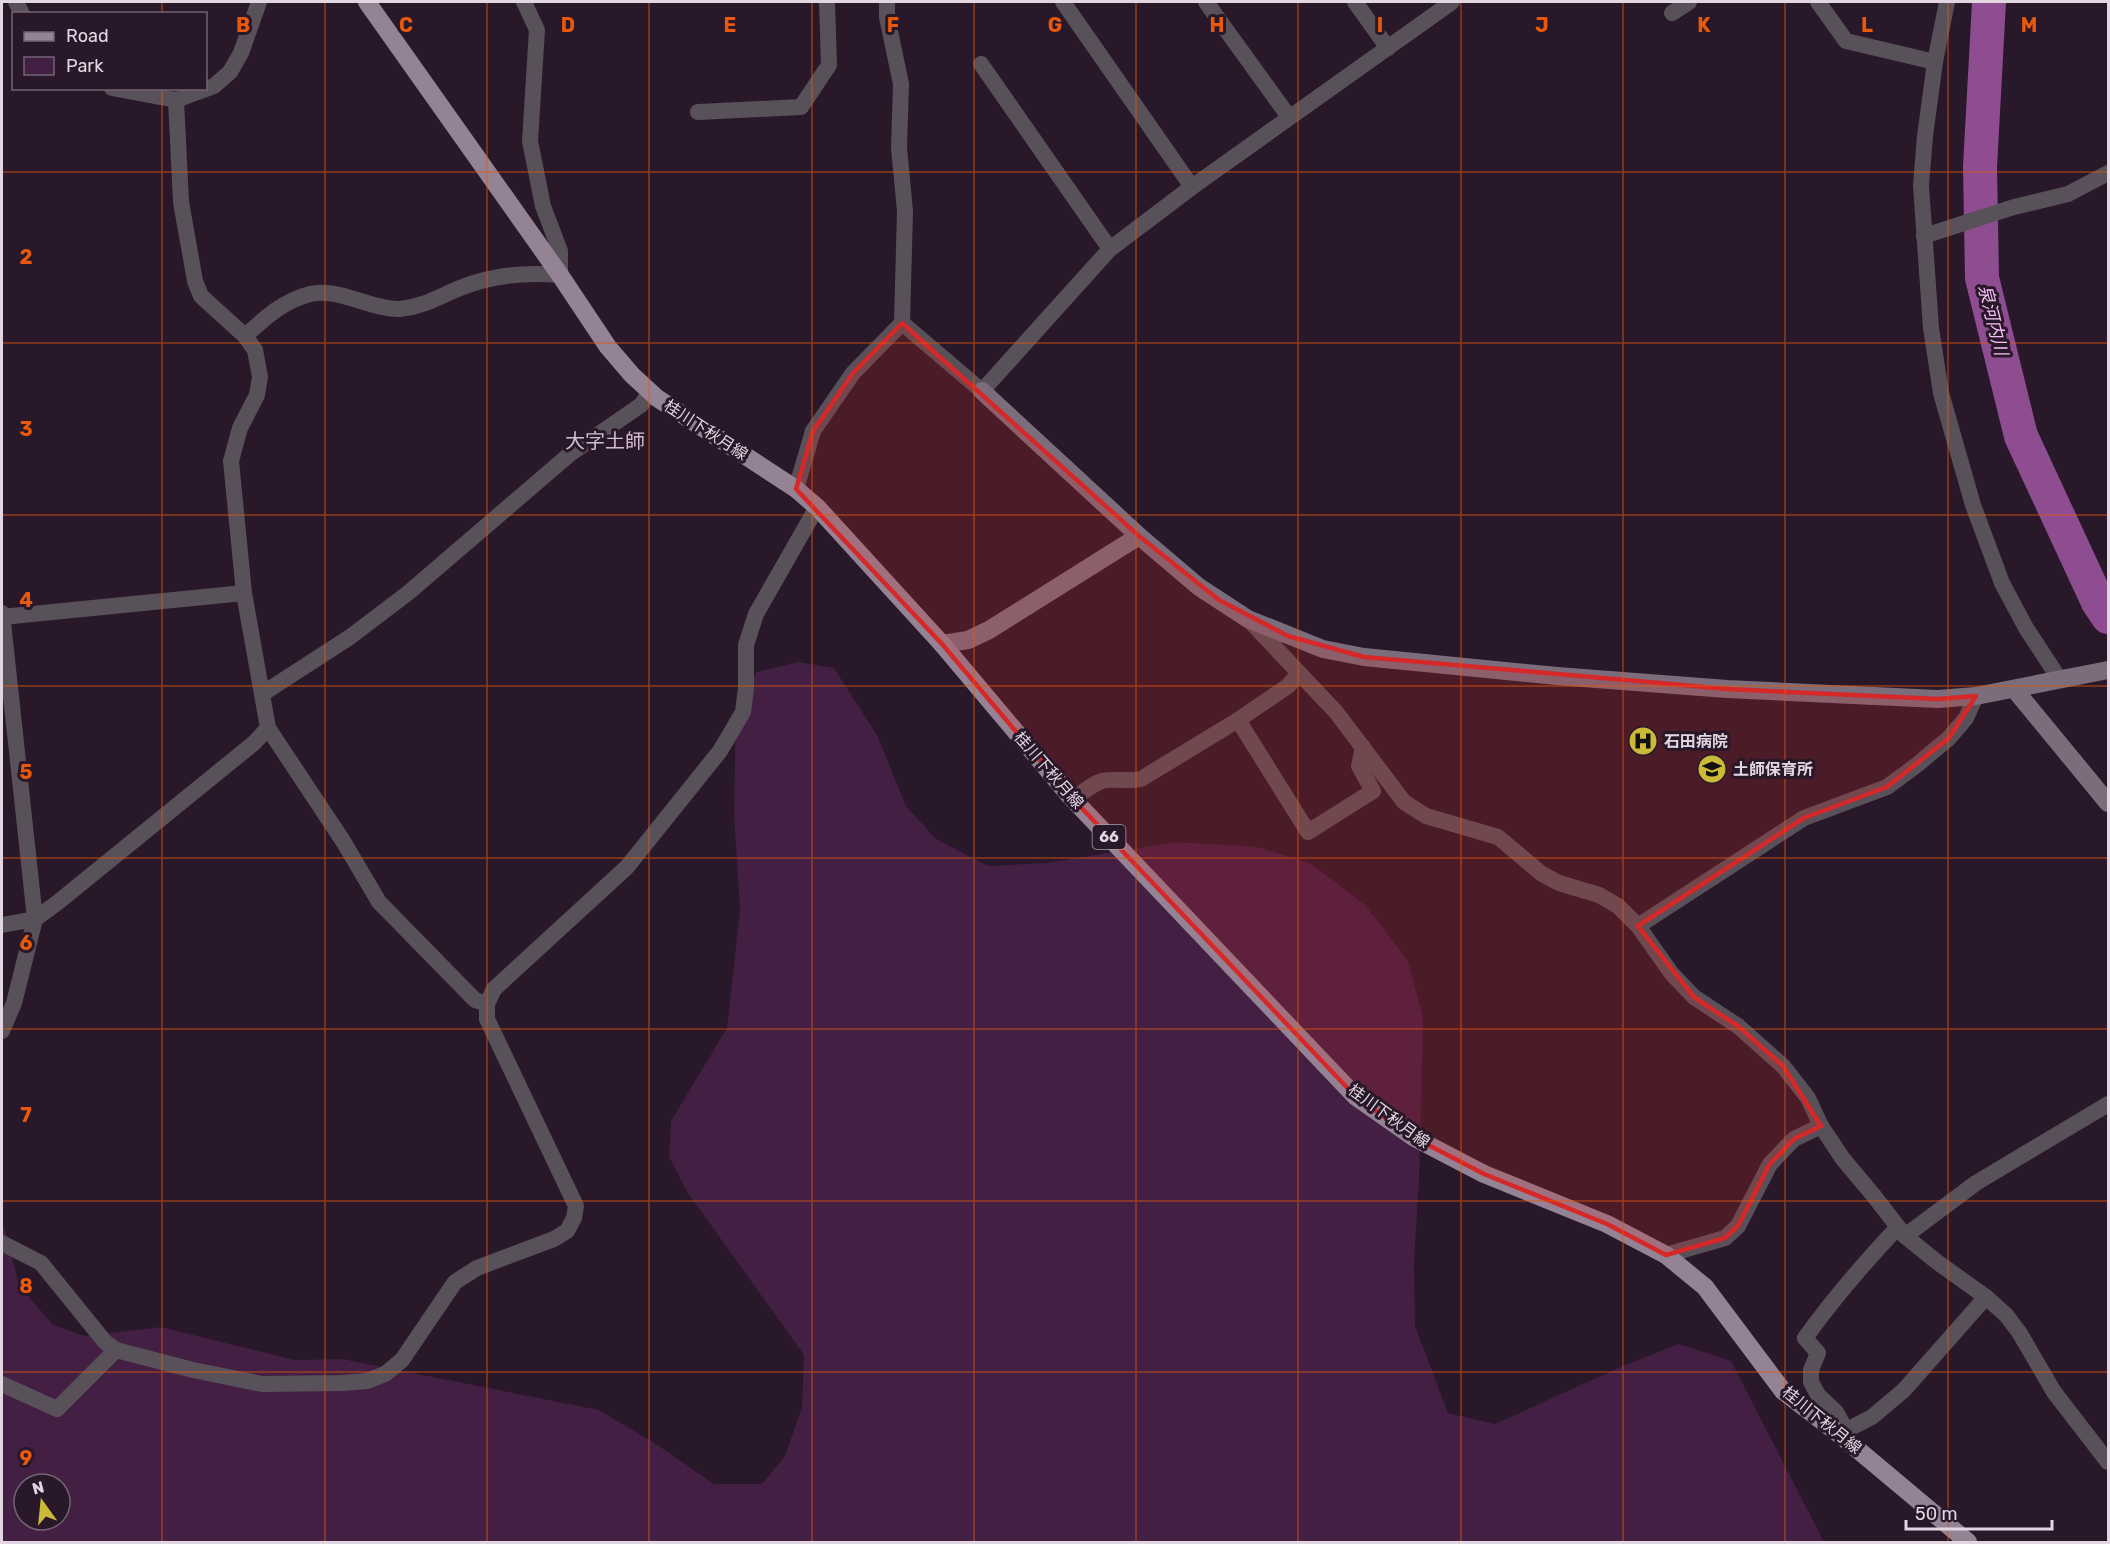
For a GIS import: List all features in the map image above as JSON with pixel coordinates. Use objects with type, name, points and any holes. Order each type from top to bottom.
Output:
[{"type":"main road","name":"桂川下秋月線","points":[[367,2],[560,275],[608,347],[632,375],[650,392],[796,489],[817,507],[942,644],[1073,799],[1356,1097],[1413,1137],[1484,1174],[1607,1224],[1666,1255],[1705,1287],[1783,1391],[1843,1432],[1968,1542]]},
{"type":"street","points":[[207,89],[214,86],[230,72],[241,53],[259,2]]},
{"type":"street","points":[[245,336],[280,305],[312,293],[325,293],[396,309],[415,308],[461,287],[501,277],[540,273],[560,275],[560,251],[543,206],[530,141],[537,30],[524,2]]},
{"type":"street","points":[[698,112],[801,108],[829,65],[827,2]]},
{"type":"street","points":[[796,489],[813,431],[853,373],[902,323],[905,211],[899,148],[901,84],[887,9],[900,2]]},
{"type":"street","points":[[1062,2],[1192,187]]},
{"type":"street","points":[[1206,2],[1289,117]]},
{"type":"street","points":[[1355,2],[1388,48]]},
{"type":"street","points":[[982,391],[1110,249],[1192,187],[1452,2]]},
{"type":"street","points":[[1672,13],[1689,2]]},
{"type":"street","points":[[1818,2],[1846,41],[1935,62]]},
{"type":"street","points":[[1947,2],[1935,62],[1921,186],[1930,235],[1931,328],[1941,393],[1973,505],[2002,583],[2026,628],[2060,680]]},
{"type":"street","points":[[981,64],[1110,249]]},
{"type":"street","points":[[123,90],[176,100],[203,90]]},
{"type":"street","points":[[176,100],[181,202],[195,281],[201,296],[245,336],[255,350],[260,377],[257,395],[240,428],[231,461],[244,593],[268,728],[344,841],[379,902],[475,1000],[487,1004]]},
{"type":"street","points":[[1930,235],[2007,210],[2068,194],[2109,173]]},
{"type":"street","points":[[902,323],[982,391],[1139,536],[1199,587],[1248,619],[1323,649],[1364,657],[1557,676],[1726,689],[1938,699],[2015,690],[2101,672]]},
{"type":"street","points":[[262,694],[350,637],[391,606],[570,454],[641,405],[650,392]]},
{"type":"street","points":[[2,1243],[41,1263],[105,1342],[116,1350],[193,1370],[262,1384],[342,1383],[367,1381],[385,1374],[402,1360],[454,1282],[477,1268],[554,1239],[567,1231],[574,1218],[576,1206],[487,1019],[487,1004],[494,988],[627,867],[720,751],[742,712],[746,688],[746,645],[756,614],[817,507]]},
{"type":"street","points":[[942,644],[968,640],[989,630],[1139,536]]},
{"type":"street","points":[[2,1031],[14,1003],[35,919],[2,616],[244,593]]},
{"type":"street","points":[[1248,619],[1336,712],[1404,802],[1426,816],[1498,837],[1542,874],[1558,883],[1599,895],[1618,906],[1638,926],[1672,974],[1694,997],[1737,1026],[1783,1066],[1808,1098],[1821,1126],[1843,1159],[1901,1232],[2006,1315],[2019,1332],[2054,1392],[2109,1462]]},
{"type":"street","points":[[1073,799],[1100,782],[1110,780],[1130,782],[1141,779],[1288,687],[1299,673]]},
{"type":"street","points":[[2015,690],[2109,803]]},
{"type":"street","points":[[1638,926],[1804,818],[1887,787],[1949,738],[1966,718],[1976,696]]},
{"type":"street","points":[[1238,720],[1308,832],[1373,791],[1359,766],[1363,747]]},
{"type":"street","points":[[2,925],[35,919],[254,743],[268,728]]},
{"type":"street","points":[[1986,1297],[1904,1390],[1872,1417],[1843,1432],[1836,1412],[1818,1395],[1811,1382],[1811,1370],[1818,1353],[1805,1338],[1824,1311],[1868,1259],[1901,1232],[1976,1183],[2109,1104]]},
{"type":"street","points":[[1666,1255],[1725,1238],[1738,1226],[1770,1164],[1794,1138],[1821,1126]]},
{"type":"street","points":[[2,1384],[57,1409],[116,1350]]},
{"type":"highlighted area","points":[[902,323],[1139,536],[1219,600],[1288,636],[1364,657],[1727,689],[1938,699],[1976,696],[1949,738],[1887,787],[1804,818],[1638,926],[1694,997],[1738,1026],[1783,1066],[1821,1126],[1794,1139],[1770,1164],[1738,1226],[1725,1238],[1666,1255],[1607,1224],[1484,1174],[1413,1137],[1356,1097],[1073,799],[942,644],[796,489],[813,431],[853,373]]},
{"type":"green space","points":[[799,662],[834,668],[877,735],[906,806],[936,839],[988,866],[1046,863],[1175,842],[1257,847],[1310,863],[1365,905],[1408,961],[1423,1017],[1419,1181],[1414,1263],[1415,1326],[1448,1413],[1495,1424],[1625,1365],[1679,1344],[1731,1361],[1824,1542],[2,1542],[2,1227],[5,1229],[19,1285],[53,1325],[85,1336],[161,1327],[294,1360],[342,1359],[599,1410],[656,1444],[714,1484],[762,1484],[785,1456],[802,1407],[804,1355],[688,1193],[669,1157],[671,1121],[727,1028],[740,909],[734,815],[736,707],[757,672]]},
{"type":"waterway","name":"泉河内川","points":[[1989,2],[1980,167],[1982,278],[2021,436],[2098,602],[2108,617]]},
{"type":"place","name":"石田病院","points":[[1643,741]]},
{"type":"place","name":"土師保育所","points":[[1712,769]]},
{"type":"district","name":"大字土師","points":[[605,441]]}]
